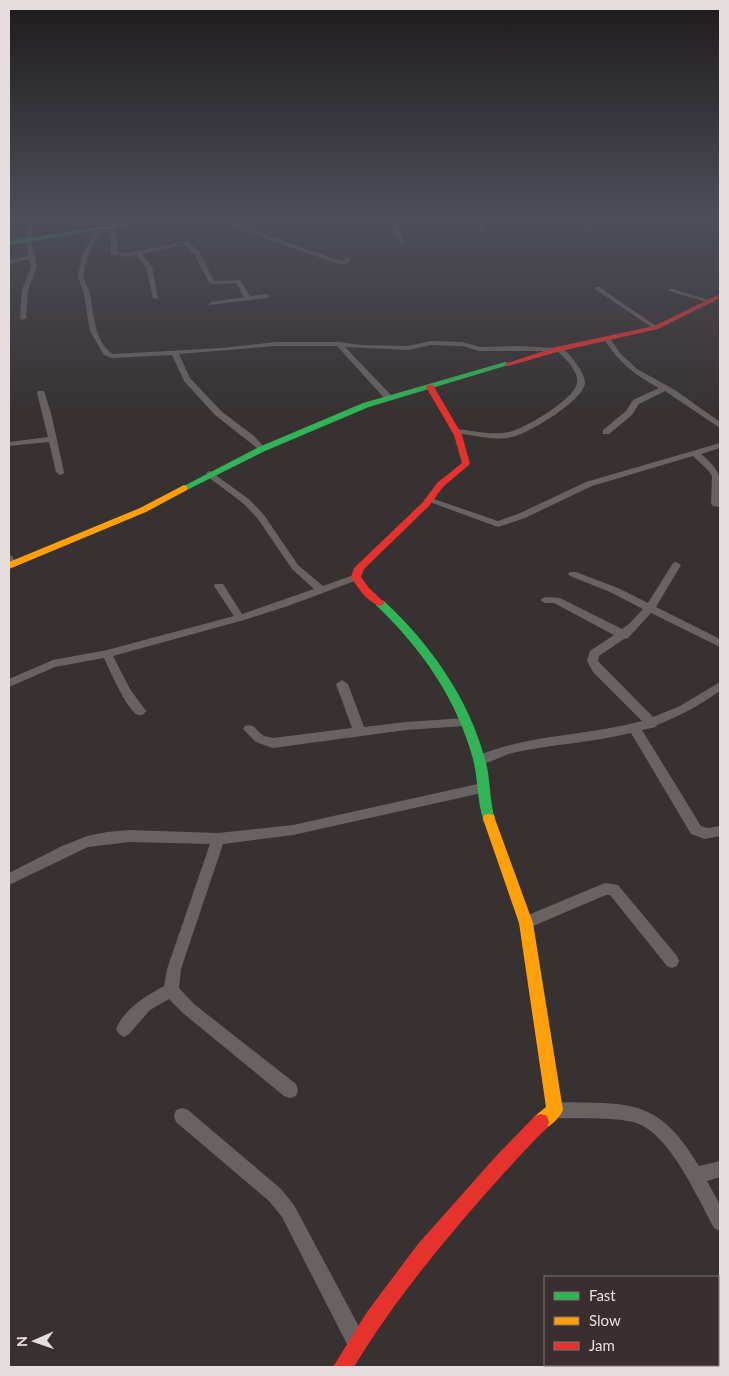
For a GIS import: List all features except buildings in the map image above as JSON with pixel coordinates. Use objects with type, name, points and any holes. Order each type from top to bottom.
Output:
[{"type":"street","points":[[23,318],[25,290],[27,284]]},
{"type":"street","points":[[84,284],[96,337],[108,355],[112,356],[175,354],[276,344],[339,344],[362,347],[408,348],[427,343],[445,343],[462,344],[480,349],[519,348],[557,350],[577,370],[581,382],[579,392],[542,418],[514,434],[504,435],[455,431]]},
{"type":"street","points":[[152,284],[155,298]]},
{"type":"street","points":[[240,284],[248,298]]},
{"type":"street","points":[[597,288],[656,328]]},
{"type":"street","points":[[671,290],[716,299]]},
{"type":"street","points":[[211,304],[267,296]]},
{"type":"street","points":[[10,563],[143,510],[262,449],[390,398],[557,350],[656,328],[716,299]]},
{"type":"street","points":[[608,339],[617,354],[634,371],[665,388],[720,426]]},
{"type":"street","points":[[339,344],[351,359],[390,398]]},
{"type":"street","points":[[175,354],[187,379],[218,413],[251,438],[262,449]]},
{"type":"street","points":[[9,683],[53,664],[107,654],[240,618],[356,577],[360,568],[428,500],[440,485],[464,468],[466,464],[463,449],[455,431],[430,387]]},
{"type":"street","points":[[606,432],[629,413],[636,402],[665,388]]},
{"type":"street","points":[[41,393],[48,412],[51,439],[60,472]]},
{"type":"street","points":[[9,444],[51,439]]},
{"type":"street","points":[[428,500],[498,524],[534,510],[586,485],[644,466],[696,454],[720,445]]},
{"type":"street","points":[[696,454],[714,470],[717,476],[718,481],[714,500],[716,504],[720,504]]},
{"type":"street","points":[[210,474],[247,502],[261,516],[295,567],[322,590]]},
{"type":"street","points":[[652,724],[593,665],[592,661],[594,654],[624,635],[651,607],[676,565]]},
{"type":"street","points":[[573,574],[651,607],[682,625],[720,643]]},
{"type":"street","points":[[356,577],[365,590],[397,618],[412,635],[450,689],[465,722],[479,760],[482,788],[494,832],[526,923],[555,1110]]},
{"type":"street","points":[[220,586],[240,618]]},
{"type":"street","points":[[545,600],[556,600],[624,635]]},
{"type":"street","points":[[107,654],[126,691],[140,711]]},
{"type":"street","points":[[342,684],[360,733]]},
{"type":"street","points":[[479,760],[491,754],[521,746],[635,729],[652,724],[693,704],[720,686]]},
{"type":"street","points":[[249,729],[260,739],[273,743],[406,726],[465,722]]},
{"type":"street","points":[[635,729],[696,830],[705,834],[720,831]]},
{"type":"street","points":[[9,879],[67,850],[87,842],[107,838],[129,836],[218,839],[293,830],[482,788]]},
{"type":"street","points":[[171,990],[174,969],[218,839]]},
{"type":"street","points":[[526,923],[605,889],[613,889],[672,961]]},
{"type":"street","points":[[124,1030],[145,1005],[171,990]]},
{"type":"street","points":[[171,990],[189,1009],[290,1090]]},
{"type":"street","points":[[343,1367],[357,1343],[404,1278],[457,1211],[533,1128],[555,1110],[629,1114],[643,1117],[666,1135],[694,1176],[720,1222]]},
{"type":"street","points":[[182,1116],[275,1195],[288,1211],[357,1343]]},
{"type":"street","points":[[694,1176],[720,1170]]},
{"type":"traffic: fast","points":[[184,488],[262,449],[366,405],[508,364]]},
{"type":"traffic: fast","points":[[380,603],[397,619],[427,654],[463,715],[479,759],[489,819]]},
{"type":"traffic: slow","points":[[9,566],[143,510],[184,488]]},
{"type":"traffic: slow","points":[[489,819],[526,923],[555,1110],[541,1122]]},
{"type":"traffic: jam","points":[[508,364],[559,349],[656,328],[720,296]]},
{"type":"traffic: jam","points":[[380,603],[365,590],[356,577],[359,568],[426,504],[440,485],[466,464],[458,435],[430,387]]},
{"type":"traffic: jam","points":[[343,1367],[390,1295],[425,1250],[503,1161],[541,1122]]}]
